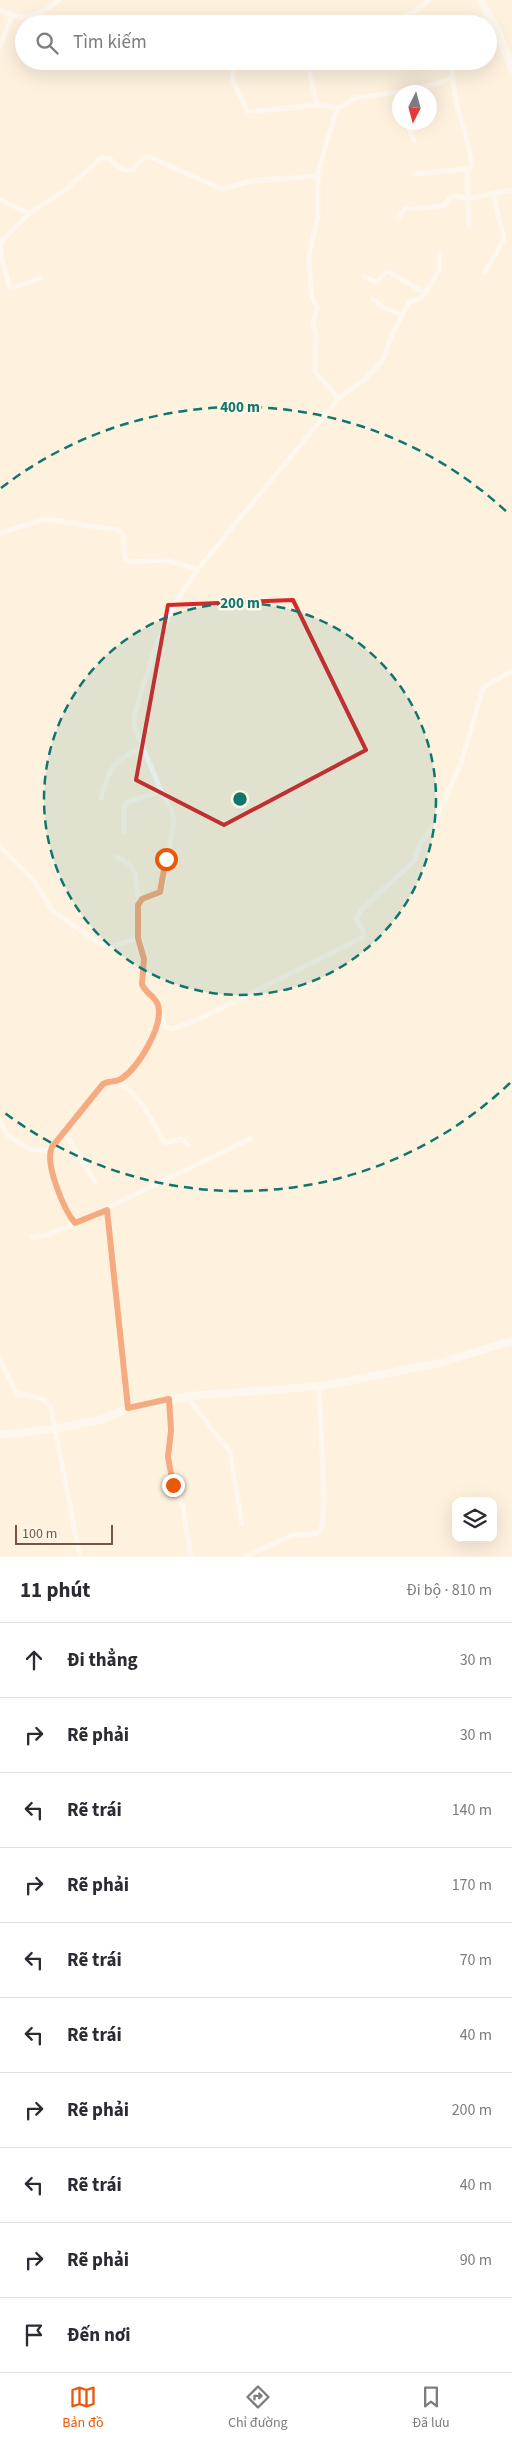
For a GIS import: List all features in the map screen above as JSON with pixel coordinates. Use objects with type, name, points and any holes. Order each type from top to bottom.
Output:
[{"type":"street","points":[[34,15],[60,0]]},
{"type":"street","points":[[407,15],[422,7],[429,0]]},
{"type":"street","points":[[480,0],[490,15]]},
{"type":"street","points":[[0,10],[15,16]]},
{"type":"street","points":[[484,15],[487,10]]},
{"type":"street","points":[[0,46],[12,16]]},
{"type":"street","points":[[497,28],[512,69]]},
{"type":"street","points":[[233,70],[234,81],[248,112],[317,105],[339,108]]},
{"type":"street","points":[[414,174],[472,167],[470,148],[451,78],[452,70]]},
{"type":"street","points":[[309,71],[317,105]]},
{"type":"street","points":[[431,85],[451,78]]},
{"type":"street","points":[[339,398],[318,376],[315,368],[316,335],[313,320],[317,308],[311,293],[309,254],[318,216],[318,176],[335,115],[339,108],[355,98],[392,93]]},
{"type":"street","points":[[410,130],[414,140]]},
{"type":"street","points":[[41,278],[10,289],[1,256],[1,242],[28,213],[64,191],[103,157],[127,171],[133,170],[142,158],[149,157],[222,189],[251,181],[318,176]]},
{"type":"street","points":[[466,169],[469,226]]},
{"type":"street","points":[[399,216],[405,209],[444,206],[451,196],[469,198],[512,190]]},
{"type":"street","points":[[485,272],[504,239],[493,195]]},
{"type":"street","points":[[0,200],[28,213]]},
{"type":"street","points":[[139,901],[160,892],[166,859],[173,838],[174,816],[135,731],[134,720],[156,645],[171,611],[198,569],[339,398],[364,380],[380,364],[409,302],[421,298],[440,270],[440,253]]},
{"type":"street","points":[[365,277],[376,282],[386,272],[390,272],[425,293]]},
{"type":"street","points":[[374,298],[383,307],[402,315]]},
{"type":"street","points":[[0,532],[46,520],[118,530],[123,534],[124,560],[132,562],[164,560],[198,569]]},
{"type":"street","points":[[117,857],[128,862],[134,869],[139,901],[138,938],[144,959],[144,988],[155,1000],[165,1027],[172,1029],[202,1018],[363,937],[364,933],[356,918],[362,909],[414,861],[420,844],[432,828],[461,762],[483,688],[512,670]]},
{"type":"street","points":[[101,798],[106,779],[115,763],[142,747]]},
{"type":"street","points":[[124,832],[124,808],[127,802],[161,791]]},
{"type":"street","points":[[0,847],[34,882],[53,911],[100,944],[114,946],[138,938]]},
{"type":"street","points":[[75,1223],[61,1201],[50,1151],[103,1084],[116,1082],[132,1069],[150,1042],[160,1014]]},
{"type":"street","points":[[116,1082],[137,1099],[165,1143],[182,1139],[188,1145]]},
{"type":"street","points":[[0,1120],[7,1135],[30,1149],[50,1151]]},
{"type":"street","points":[[64,1131],[95,1182]]},
{"type":"street","points":[[32,1237],[47,1235],[107,1210],[250,1139]]},
{"type":"street","points":[[107,1210],[128,1408]]},
{"type":"street","points":[[0,1435],[54,1429],[103,1419],[128,1408],[186,1396],[320,1386],[439,1363],[512,1341]]},
{"type":"street","points":[[0,1359],[16,1393],[41,1397],[47,1401],[80,1557]]},
{"type":"street","points":[[244,1557],[293,1535],[316,1534],[322,1528],[324,1497],[320,1386]]},
{"type":"street","points":[[186,1396],[230,1452],[242,1524]]},
{"type":"street","points":[[169,1399],[171,1430],[168,1448],[170,1476],[183,1508],[191,1557]]},
{"type":"highlighted area","points":[[293,600],[366,750],[224,825],[136,780],[168,605]]},
{"type":"route","points":[[166,859],[160,892],[157,895],[142,899],[138,905],[138,938],[144,959],[142,984],[157,1003],[160,1014],[154,1035],[132,1069],[116,1082],[110,1081],[103,1084],[52,1147],[50,1155],[61,1201],[68,1216],[75,1223],[107,1210],[128,1408],[169,1399],[171,1430],[168,1457],[173,1485]]}]
